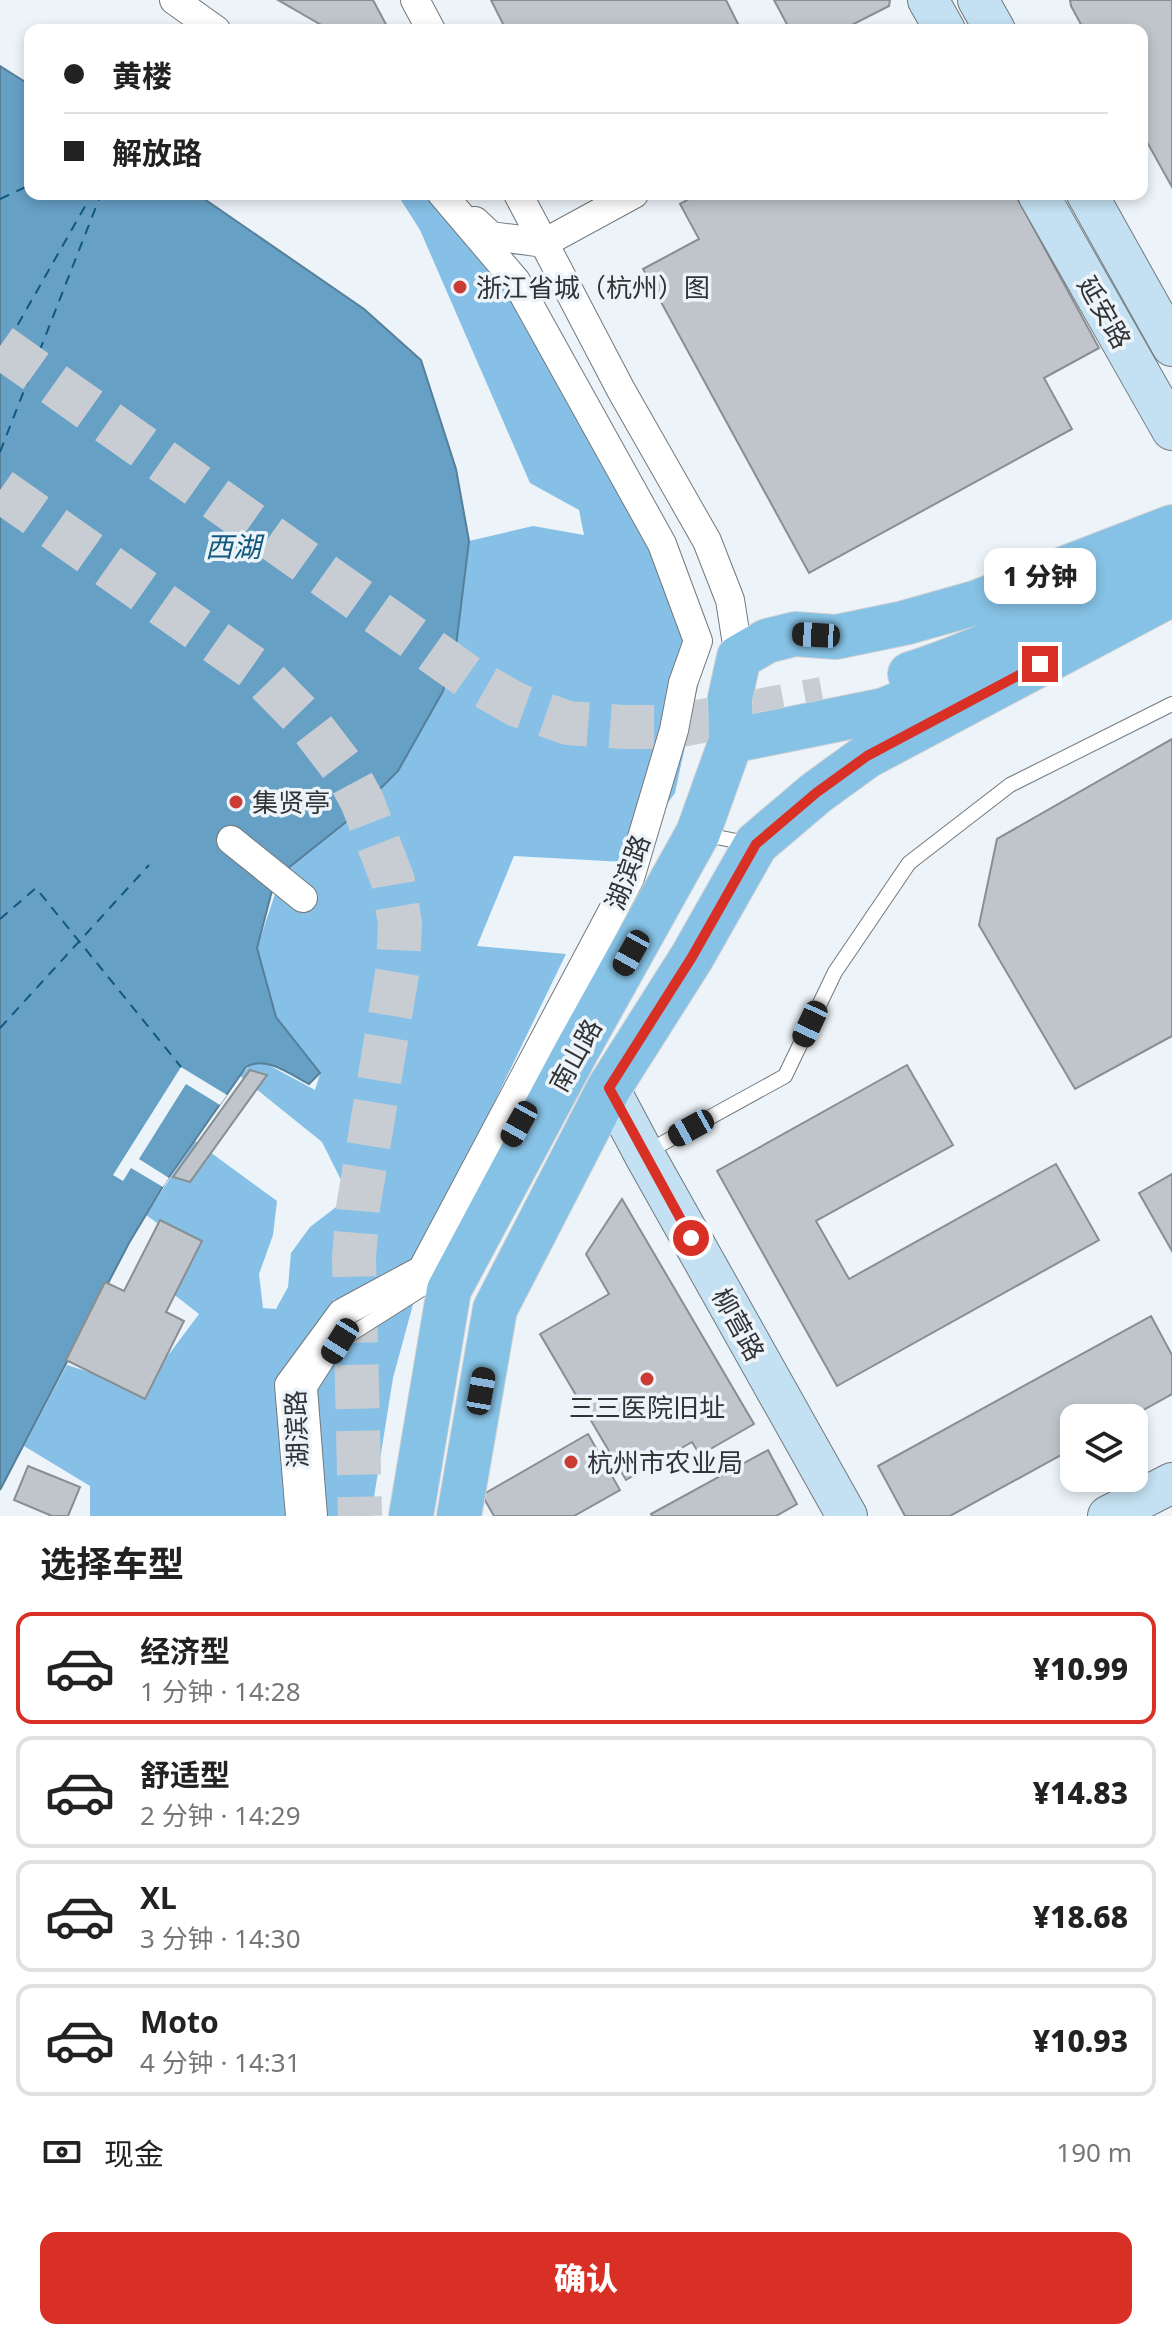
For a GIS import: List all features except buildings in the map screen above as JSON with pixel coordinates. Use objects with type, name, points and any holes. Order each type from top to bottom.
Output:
[{"type":"main road","points":[[1172,527],[975,603],[904,623],[836,637],[795,634],[767,641],[739,657],[730,698],[731,741],[884,710],[1172,588]]},
{"type":"main road","points":[[823,699],[936,666],[1071,611],[1152,562],[1172,546]]},
{"type":"main road","points":[[756,844],[816,793],[867,756],[1172,588]]},
{"type":"main road","name":"南山路","points":[[411,1516],[449,1290],[693,832],[731,741]]},
{"type":"main road","name":"南山路","points":[[459,1516],[495,1309],[609,1088],[692,957],[756,844]]},
{"type":"street","points":[[174,0],[208,24]]},
{"type":"street","points":[[415,0],[428,24]]},
{"type":"street","points":[[978,0],[992,24]]},
{"type":"street","name":"湖滨路","points":[[300,1516],[289,1385],[342,1313],[422,1270],[630,878],[674,730],[683,683],[698,641],[662,544],[516,281],[448,200]]},
{"type":"street","name":"湖滨路","points":[[450,200],[491,236],[544,243]]},
{"type":"street","points":[[521,200],[621,390],[707,541],[730,600],[739,657]]},
{"type":"street","points":[[544,243],[623,200]]},
{"type":"street","name":"延安路","points":[[1041,200],[1172,430]]},
{"type":"street","name":"延安路","points":[[1090,200],[1172,346]]},
{"type":"street","points":[[231,840],[303,898]]},
{"type":"street","name":"柳营路","points":[[609,1088],[847,1516]]},
{"type":"street","points":[[1108,1516],[1172,1483]]},
{"type":"lane","points":[[644,1154],[785,1076],[835,972],[909,863],[1010,785],[1172,704]]},
{"type":"lane","points":[[693,832],[756,844]]},
{"type":"lane","points":[[558,1053],[573,1027]]},
{"type":"lane","points":[[320,1516],[310,1388],[340,1341],[438,1279],[445,1265]]},
{"type":"shaded area","points":[[401,200],[454,200],[483,220],[662,544],[698,674],[675,793],[624,862],[514,856],[477,946],[566,954],[434,1227],[393,1378],[371,1516],[90,1516],[90,1486],[24,1446],[67,1365],[143,1389],[199,1314],[163,1286],[189,1246],[146,1215],[195,1141],[277,1201],[273,1235],[259,1274],[263,1308],[276,1309],[288,1287],[291,1253],[310,1227],[340,1204],[344,1186],[322,1142],[240,1076],[252,1063],[265,1063],[315,1090],[320,1074],[276,1017],[257,948],[282,873],[351,818],[398,771],[456,646],[469,541],[533,526],[584,535],[579,510],[530,483],[420,230]]},
{"type":"water","name":"西湖","points":[[0,66],[24,81],[24,200],[206,200],[364,309],[421,360],[456,469],[469,541],[456,646],[443,691],[398,771],[351,818],[282,873],[274,883],[257,948],[276,1017],[320,1073],[309,1084],[270,1065],[262,1063],[246,1067],[165,1183],[129,1243],[0,1490]]},
{"type":"pier","points":[[181,1067],[227,1095],[220,1105],[186,1084],[139,1159],[169,1178],[163,1187],[131,1168],[123,1181],[113,1175]]},
{"type":"ferry route","points":[[0,199],[24,188]]},
{"type":"ferry route","points":[[0,356],[89,200]]},
{"type":"ferry route","points":[[0,452],[99,200]]},
{"type":"ferry route","points":[[0,1028],[149,865]]},
{"type":"ferry route","points":[[0,919],[36,888],[181,1067]]},
{"type":"tunnel","points":[[0,346],[471,679],[517,705],[568,723],[670,727],[823,699]]},
{"type":"tunnel","points":[[0,490],[257,671],[311,726],[347,773],[362,801],[393,881],[400,923],[398,968],[358,1208],[354,1257],[360,1516]]},
{"type":"place","name":"浙江省城（杭州）图","points":[[460,287]]},
{"type":"place","name":"集贤亭","points":[[236,802]]},
{"type":"place","name":"三三医院旧址","points":[[647,1379]]},
{"type":"place","name":"杭州市农业局","points":[[571,1462]]},
{"type":"route","points":[[691,1238],[609,1088],[692,957],[756,844],[816,793],[867,756],[1040,664]]}]
